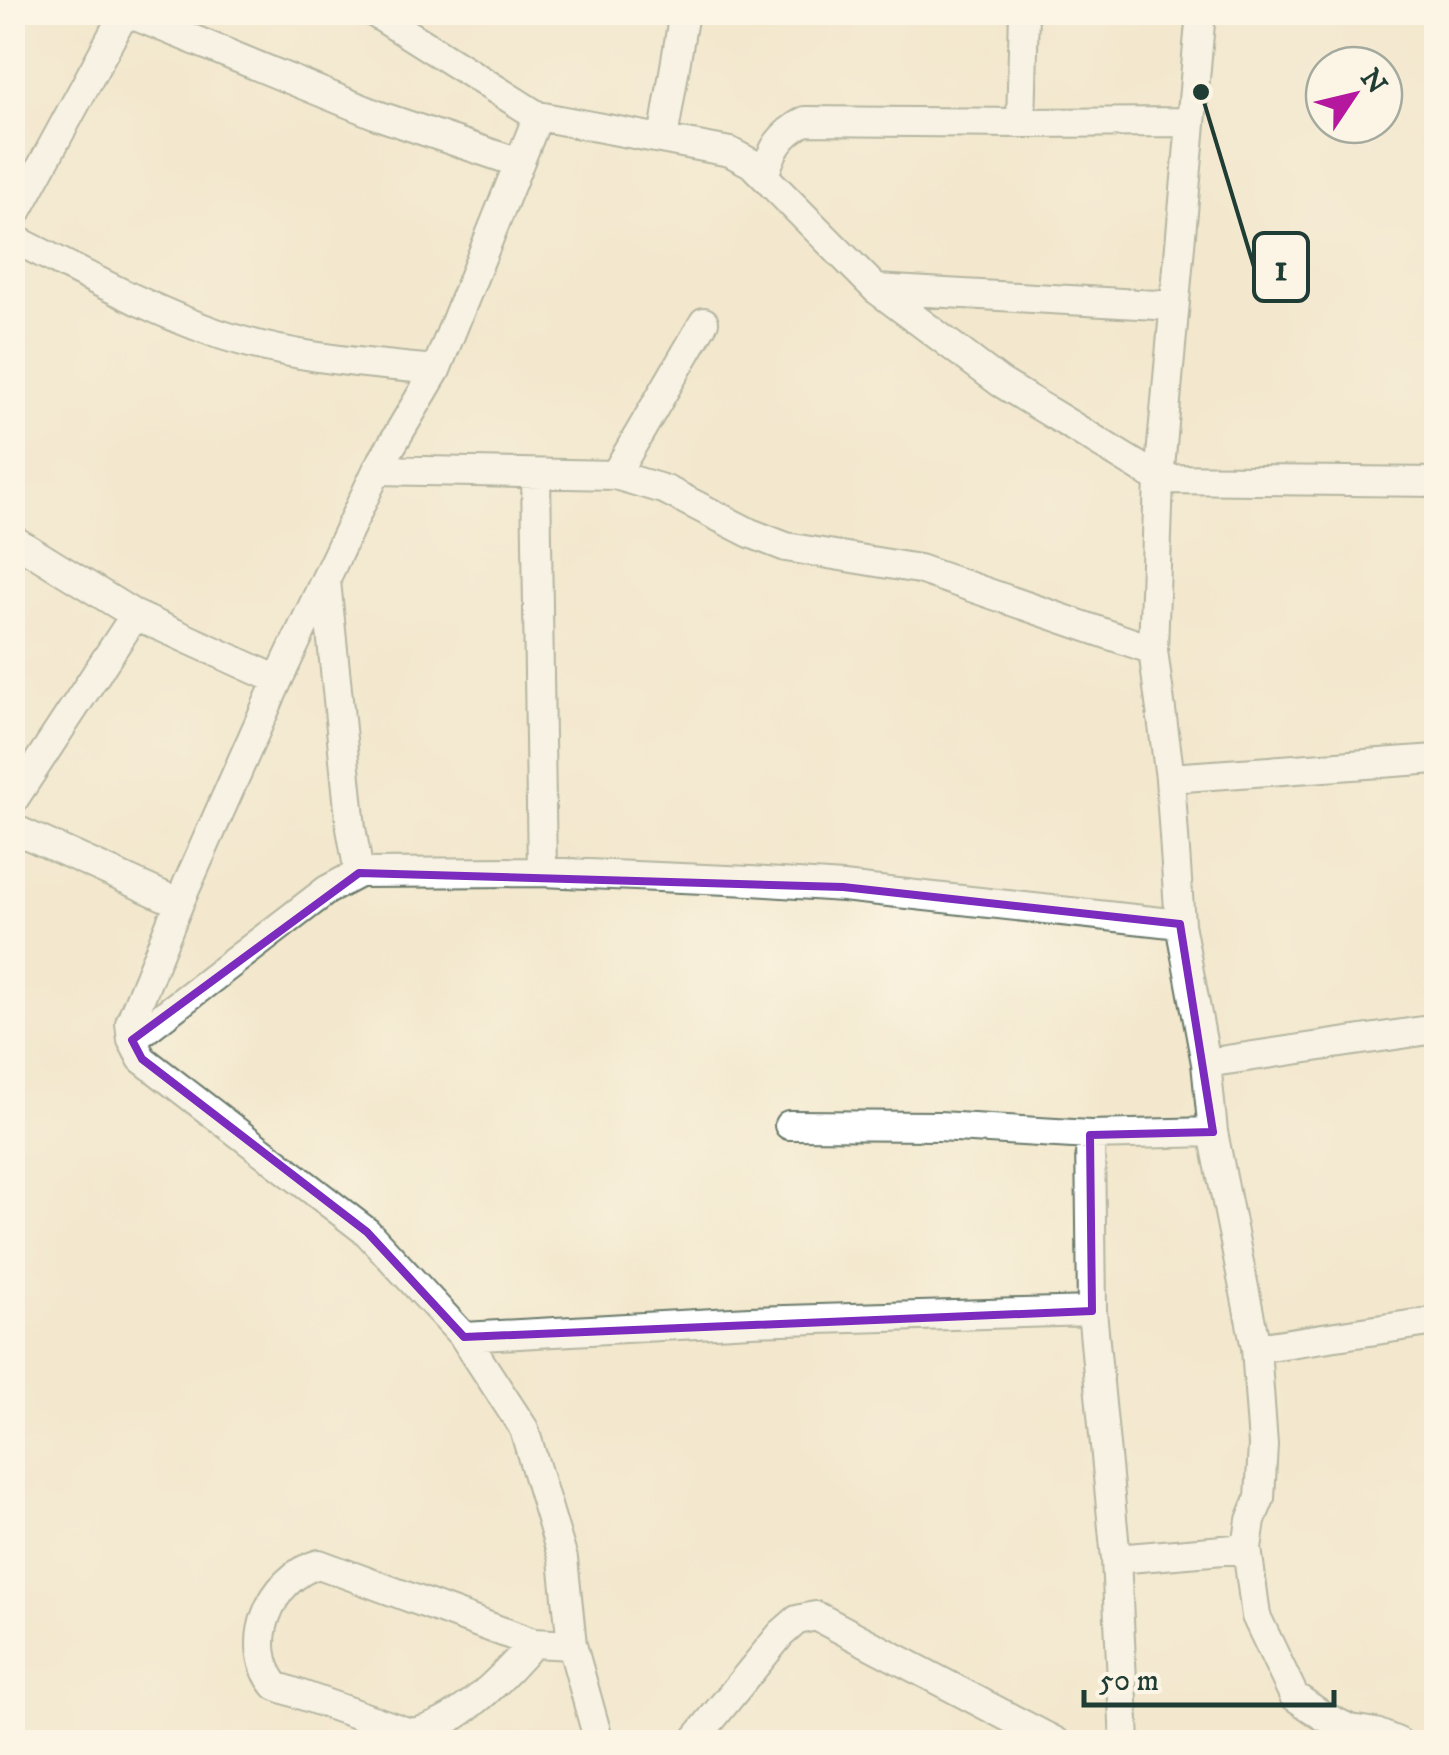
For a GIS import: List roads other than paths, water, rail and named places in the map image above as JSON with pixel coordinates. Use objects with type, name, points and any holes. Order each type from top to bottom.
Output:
[{"type":"street","points":[[12,222],[126,12],[377,115],[519,163]]},
{"type":"street","points":[[373,12],[538,116],[730,152],[751,163],[876,289],[1000,382],[1160,479],[1436,482]]},
{"type":"street","points":[[663,139],[684,12]]},
{"type":"street","points":[[1021,124],[1024,12]]},
{"type":"street","points":[[1201,12],[1160,479],[1152,650],[1170,778],[1180,924],[1206,1063],[1213,1132],[1256,1348],[1263,1445],[1260,1498],[1251,1520],[1247,1548],[1256,1616],[1294,1696],[1350,1729],[1398,1742]]},
{"type":"street","points":[[538,116],[436,370],[377,470],[278,680],[130,1024],[132,1040],[142,1060],[367,1232],[464,1336],[524,1429],[564,1559],[572,1645],[600,1742]]},
{"type":"street","points":[[765,174],[771,150],[788,130],[805,121],[1189,122]]},
{"type":"street","points":[[12,238],[114,289],[216,333],[324,360],[436,370]]},
{"type":"street","points":[[876,289],[1174,306]]},
{"type":"street","points":[[615,474],[704,322]]},
{"type":"street","points":[[377,470],[615,474],[666,490],[750,534],[786,547],[919,569],[1152,650]]},
{"type":"street","points":[[536,475],[542,872]]},
{"type":"street","points":[[12,539],[134,616],[278,680]]},
{"type":"street","points":[[326,581],[358,873]]},
{"type":"street","points":[[12,802],[134,616]]},
{"type":"street","points":[[1170,778],[1436,759]]},
{"type":"street","points":[[12,828],[180,902]]},
{"type":"street","points":[[132,1040],[327,890],[358,873],[542,872],[843,888],[1180,924]]},
{"type":"street","points":[[1206,1063],[1436,1030]]},
{"type":"street","points":[[789,1126],[939,1126],[1090,1135],[1213,1132]]},
{"type":"street","points":[[1090,1135],[1092,1311],[1116,1559],[1125,1742]]},
{"type":"street","points":[[464,1336],[750,1321],[1092,1311]]},
{"type":"street","points":[[1256,1348],[1436,1321]]},
{"type":"street","points":[[1116,1559],[1247,1548]]},
{"type":"street","points":[[533,1642],[506,1675],[442,1723],[410,1733],[276,1686],[264,1672],[259,1651],[270,1604],[300,1569],[319,1564],[533,1642],[572,1645]]},
{"type":"street","points":[[693,1742],[781,1634],[797,1620],[816,1616],[1056,1742]]},
{"type":"place","name":"1","points":[[1201,92]]}]
